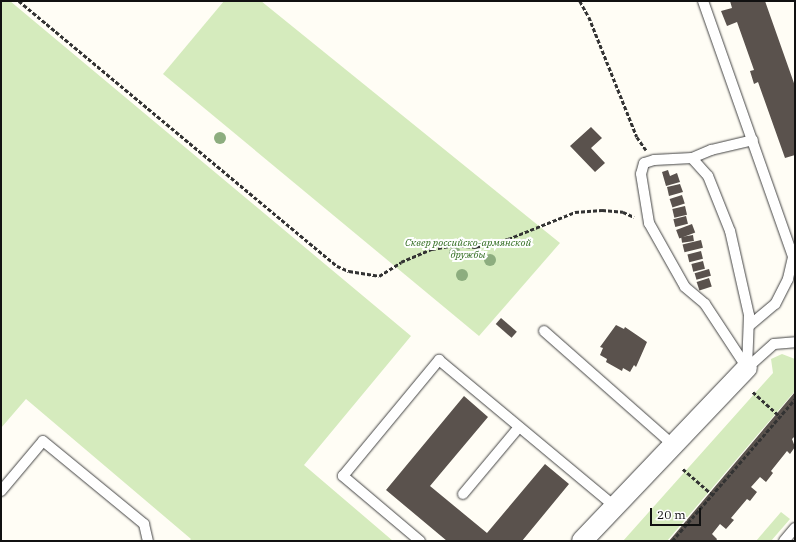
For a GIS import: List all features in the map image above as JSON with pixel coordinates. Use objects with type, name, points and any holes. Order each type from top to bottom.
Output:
[{"type":"street","points":[[582,541],[672,444],[747,368]]},
{"type":"lane","points":[[703,1],[793,257],[788,279],[775,304],[749,326]]},
{"type":"lane","points":[[747,368],[705,304],[685,286],[649,223],[641,174],[644,163],[654,160],[692,158],[711,150],[753,140]]},
{"type":"lane","points":[[692,158],[708,176],[730,231],[749,315],[747,368]]},
{"type":"lane","points":[[544,331],[672,444]]},
{"type":"lane","points":[[747,368],[774,344],[795,342]]},
{"type":"lane","points":[[420,541],[343,476],[439,360],[614,506]]},
{"type":"lane","points":[[463,494],[519,427]]},
{"type":"lane","points":[[1,491],[43,441],[144,524],[148,541]]},
{"type":"lane","points":[[784,541],[795,528]]},
{"type":"path","points":[[19,1],[337,266],[349,271],[379,276],[401,262],[432,249],[454,245],[476,247],[508,239],[575,212],[602,210],[623,212],[649,223]]},
{"type":"path","points":[[580,1],[589,17],[636,137],[654,160]]},
{"type":"path","points":[[753,392],[780,416]]},
{"type":"path","points":[[672,541],[795,399]]},
{"type":"path","points":[[683,469],[712,494]]},
{"type":"green space","points":[[1,1],[10,1],[411,336],[304,465],[393,541],[189,541],[191,539],[26,399],[1,428]]},
{"type":"green space","name":"Сквер российско-армянской дружбы","points":[[224,1],[261,1],[560,243],[479,336],[163,74]]},
{"type":"green space","points":[[782,354],[795,359],[795,391],[667,541],[623,541],[773,373],[771,359]]},
{"type":"green space","points":[[781,512],[790,519],[771,541],[756,541]]},
{"type":"building","points":[[730,1],[765,1],[795,86],[795,155],[785,158],[758,82],[754,84],[750,71],[754,70],[737,22],[727,26],[721,11],[732,8]]},
{"type":"building","points":[[591,127],[602,138],[591,148],[605,163],[595,172],[570,146]]},
{"type":"building","points":[[668,170],[670,176],[677,173],[680,182],[666,186],[662,172]]},
{"type":"building","points":[[680,184],[683,192],[669,196],[667,187]]},
{"type":"building","points":[[682,195],[685,204],[672,208],[670,199]]},
{"type":"building","points":[[685,206],[687,215],[674,218],[672,209]]},
{"type":"building","points":[[686,216],[688,224],[675,227],[673,219]]},
{"type":"building","points":[[692,224],[695,232],[679,238],[676,230]]},
{"type":"building","points":[[693,235],[694,241],[682,243],[681,237]]},
{"type":"building","points":[[701,240],[703,248],[684,252],[683,245]]},
{"type":"building","points":[[701,251],[703,259],[689,262],[687,254]]},
{"type":"building","points":[[703,261],[705,269],[693,272],[691,264]]},
{"type":"building","points":[[709,269],[711,276],[697,280],[695,273]]},
{"type":"building","points":[[709,278],[712,287],[699,291],[697,282]]},
{"type":"building","points":[[501,318],[517,332],[512,338],[496,324]]},
{"type":"building","points":[[616,325],[624,329],[625,327],[647,342],[636,367],[634,365],[630,372],[623,368],[622,371],[606,362],[607,359],[600,355],[603,348],[600,347]]},
{"type":"building","points":[[795,392],[795,436],[792,439],[795,447],[790,454],[787,451],[771,471],[773,473],[766,482],[760,477],[751,487],[757,492],[750,501],[747,499],[731,518],[734,520],[726,529],[720,524],[712,534],[717,539],[716,541],[669,541]]},
{"type":"building","points":[[464,396],[488,417],[430,486],[487,533],[545,464],[569,484],[522,541],[447,541],[386,490]]}]
